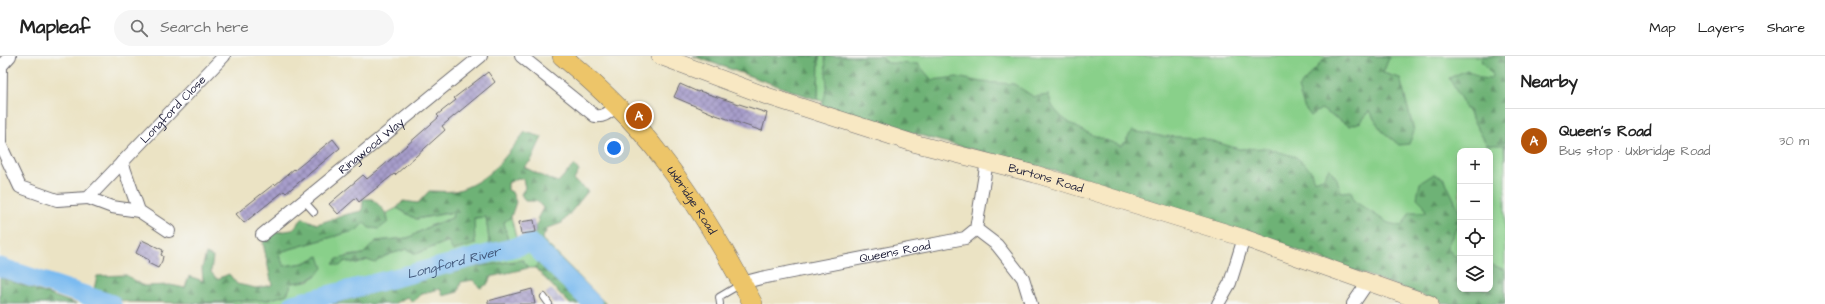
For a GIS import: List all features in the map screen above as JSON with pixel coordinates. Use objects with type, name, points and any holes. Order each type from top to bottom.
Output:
[{"type":"main road","name":"Uxbridge Road","points":[[562,56],[617,106],[660,155],[717,238],[753,304]]},
{"type":"street","points":[[10,56],[1,66],[0,144],[20,187],[57,200],[88,198],[112,206],[139,211],[169,231]]},
{"type":"street","name":"Longford Close","points":[[88,198],[224,56]]},
{"type":"street","name":"Ringwood Way","points":[[262,235],[481,56]]},
{"type":"street","points":[[521,56],[595,116],[604,116],[617,106]]},
{"type":"street","name":"Burtons Road","points":[[660,56],[766,96],[906,141],[987,161],[1244,238],[1430,304]]},
{"type":"street","points":[[987,161],[976,229],[997,245],[1023,278],[1031,304]]},
{"type":"street","points":[[122,162],[139,211]]},
{"type":"street","name":"Queens Road","points":[[742,283],[965,238],[976,229]]},
{"type":"street","points":[[1218,304],[1230,283],[1244,238]]},
{"type":"street","points":[[1353,304],[1368,282]]},
{"type":"lane","points":[[304,201],[314,212]]},
{"type":"lane","points":[[720,304],[719,297],[722,294],[742,283]]},
{"type":"lane","points":[[544,297],[549,304]]},
{"type":"shaded area","points":[[551,289],[567,304],[554,304],[545,294]]},
{"type":"green space","points":[[693,56],[819,56],[818,100]]},
{"type":"green space","points":[[819,56],[1505,56],[1505,304],[1468,292],[1493,292],[1493,148],[1457,148],[1457,289],[1080,167],[818,100]]},
{"type":"green space","points":[[825,56],[880,56],[888,63],[918,64],[932,80],[957,77],[981,82],[1014,84],[1034,97],[1049,95],[1053,107],[1066,120],[1084,131],[1122,146],[1132,131],[1161,136],[1202,138],[1239,149],[1266,148],[1296,157],[1310,169],[1314,181],[1323,178],[1329,168],[1337,179],[1341,192],[1351,191],[1354,201],[1388,223],[1402,226],[1410,212],[1426,212],[1424,205],[1417,198],[1420,183],[1434,174],[1445,180],[1457,206],[1457,226],[1447,247],[1454,256],[1457,256],[1457,292],[1493,292],[1493,265],[1505,270],[1505,304],[1446,304],[1314,256],[1087,179],[936,140],[822,105],[827,89]]},
{"type":"green space","points":[[1327,56],[1382,56],[1389,58],[1383,73],[1400,78],[1414,131],[1409,144],[1399,145],[1381,130],[1369,111],[1361,122],[1349,126],[1321,109],[1311,116],[1304,107],[1298,88]]},
{"type":"green space","points":[[1483,56],[1505,56],[1505,160],[1504,145],[1487,145],[1449,78],[1467,70],[1481,78],[1491,79],[1492,74],[1481,61]]},
{"type":"green space","points":[[525,132],[542,137],[531,161],[524,167],[558,182],[574,165],[579,171],[574,180],[588,191],[562,223],[548,228],[542,239],[606,304],[570,304],[535,268],[547,253],[530,240],[529,235],[537,232],[536,226],[539,221],[537,219],[543,208],[537,201],[525,201],[521,194],[525,188],[523,179],[518,178],[508,183],[508,190],[512,192],[516,202],[511,217],[504,222],[508,242],[490,248],[486,217],[474,218],[475,244],[453,251],[448,241],[416,254],[407,249],[387,255],[375,263],[367,260],[357,264],[345,261],[340,266],[333,264],[337,259],[363,254],[376,241],[408,238],[432,225],[452,218],[453,212],[416,219],[397,208],[403,201],[418,203],[429,191],[455,191],[477,182],[503,160]]},
{"type":"green space","points":[[363,199],[372,199],[378,204],[385,212],[388,222],[379,229],[369,228],[364,222],[357,230],[283,251],[279,256],[284,266],[304,263],[319,256],[323,268],[310,279],[292,283],[287,294],[269,300],[192,303],[128,302],[93,293],[97,276],[126,275],[144,286],[170,285],[185,288],[189,276],[203,281],[202,268],[206,254],[213,257],[211,272],[217,279],[229,274],[237,284],[256,288],[272,285],[263,243],[270,233],[292,230],[303,218],[317,224],[362,211]]},
{"type":"green space","points":[[397,208],[417,219],[454,212],[452,218],[432,225],[408,238],[376,241],[363,254],[347,256],[345,261],[357,264],[367,260],[375,262],[387,255],[407,249],[416,254],[449,241],[475,244],[473,218],[486,217],[490,248],[477,249],[280,304],[192,303],[269,300],[287,294],[292,283],[308,281],[316,276],[319,256],[304,263],[284,266],[279,256],[283,251],[357,230],[364,221],[388,222],[387,213]]},
{"type":"green space","points":[[511,217],[517,241],[508,242],[504,222]]},
{"type":"green space","points":[[531,247],[543,257],[535,268],[528,268],[522,260],[453,270]]},
{"type":"green space","points":[[523,260],[528,268],[490,277],[488,284],[480,288],[473,280],[461,282],[458,292],[443,296],[440,289],[423,293],[413,302],[407,297],[393,304],[332,304],[453,270]]},
{"type":"green space","points":[[0,277],[76,304],[0,304]]},
{"type":"building","points":[[488,72],[495,82],[442,126],[445,130],[395,175],[394,174],[359,202],[356,198],[338,214],[329,204],[363,175],[367,179],[383,166],[439,117],[437,115],[456,100],[454,98]]},
{"type":"building","points":[[680,84],[698,92],[699,91],[767,113],[762,131],[716,115],[674,97]]},
{"type":"building","points":[[333,139],[340,148],[286,193],[284,191],[244,223],[236,214],[294,169],[295,170]]},
{"type":"building","points":[[534,220],[536,232],[521,234],[519,222]]},
{"type":"building","points":[[142,240],[163,250],[161,255],[163,256],[162,261],[158,268],[148,263],[149,260],[136,253]]},
{"type":"building","points":[[532,289],[535,304],[488,304],[488,301]]},
{"type":"waterway","name":"Longford River","points":[[293,304],[531,243],[593,304]]},
{"type":"waterway","name":"Longford River","points":[[0,267],[112,304]]},
{"type":"place","name":"Queen's Road","points":[[639,116]]}]
